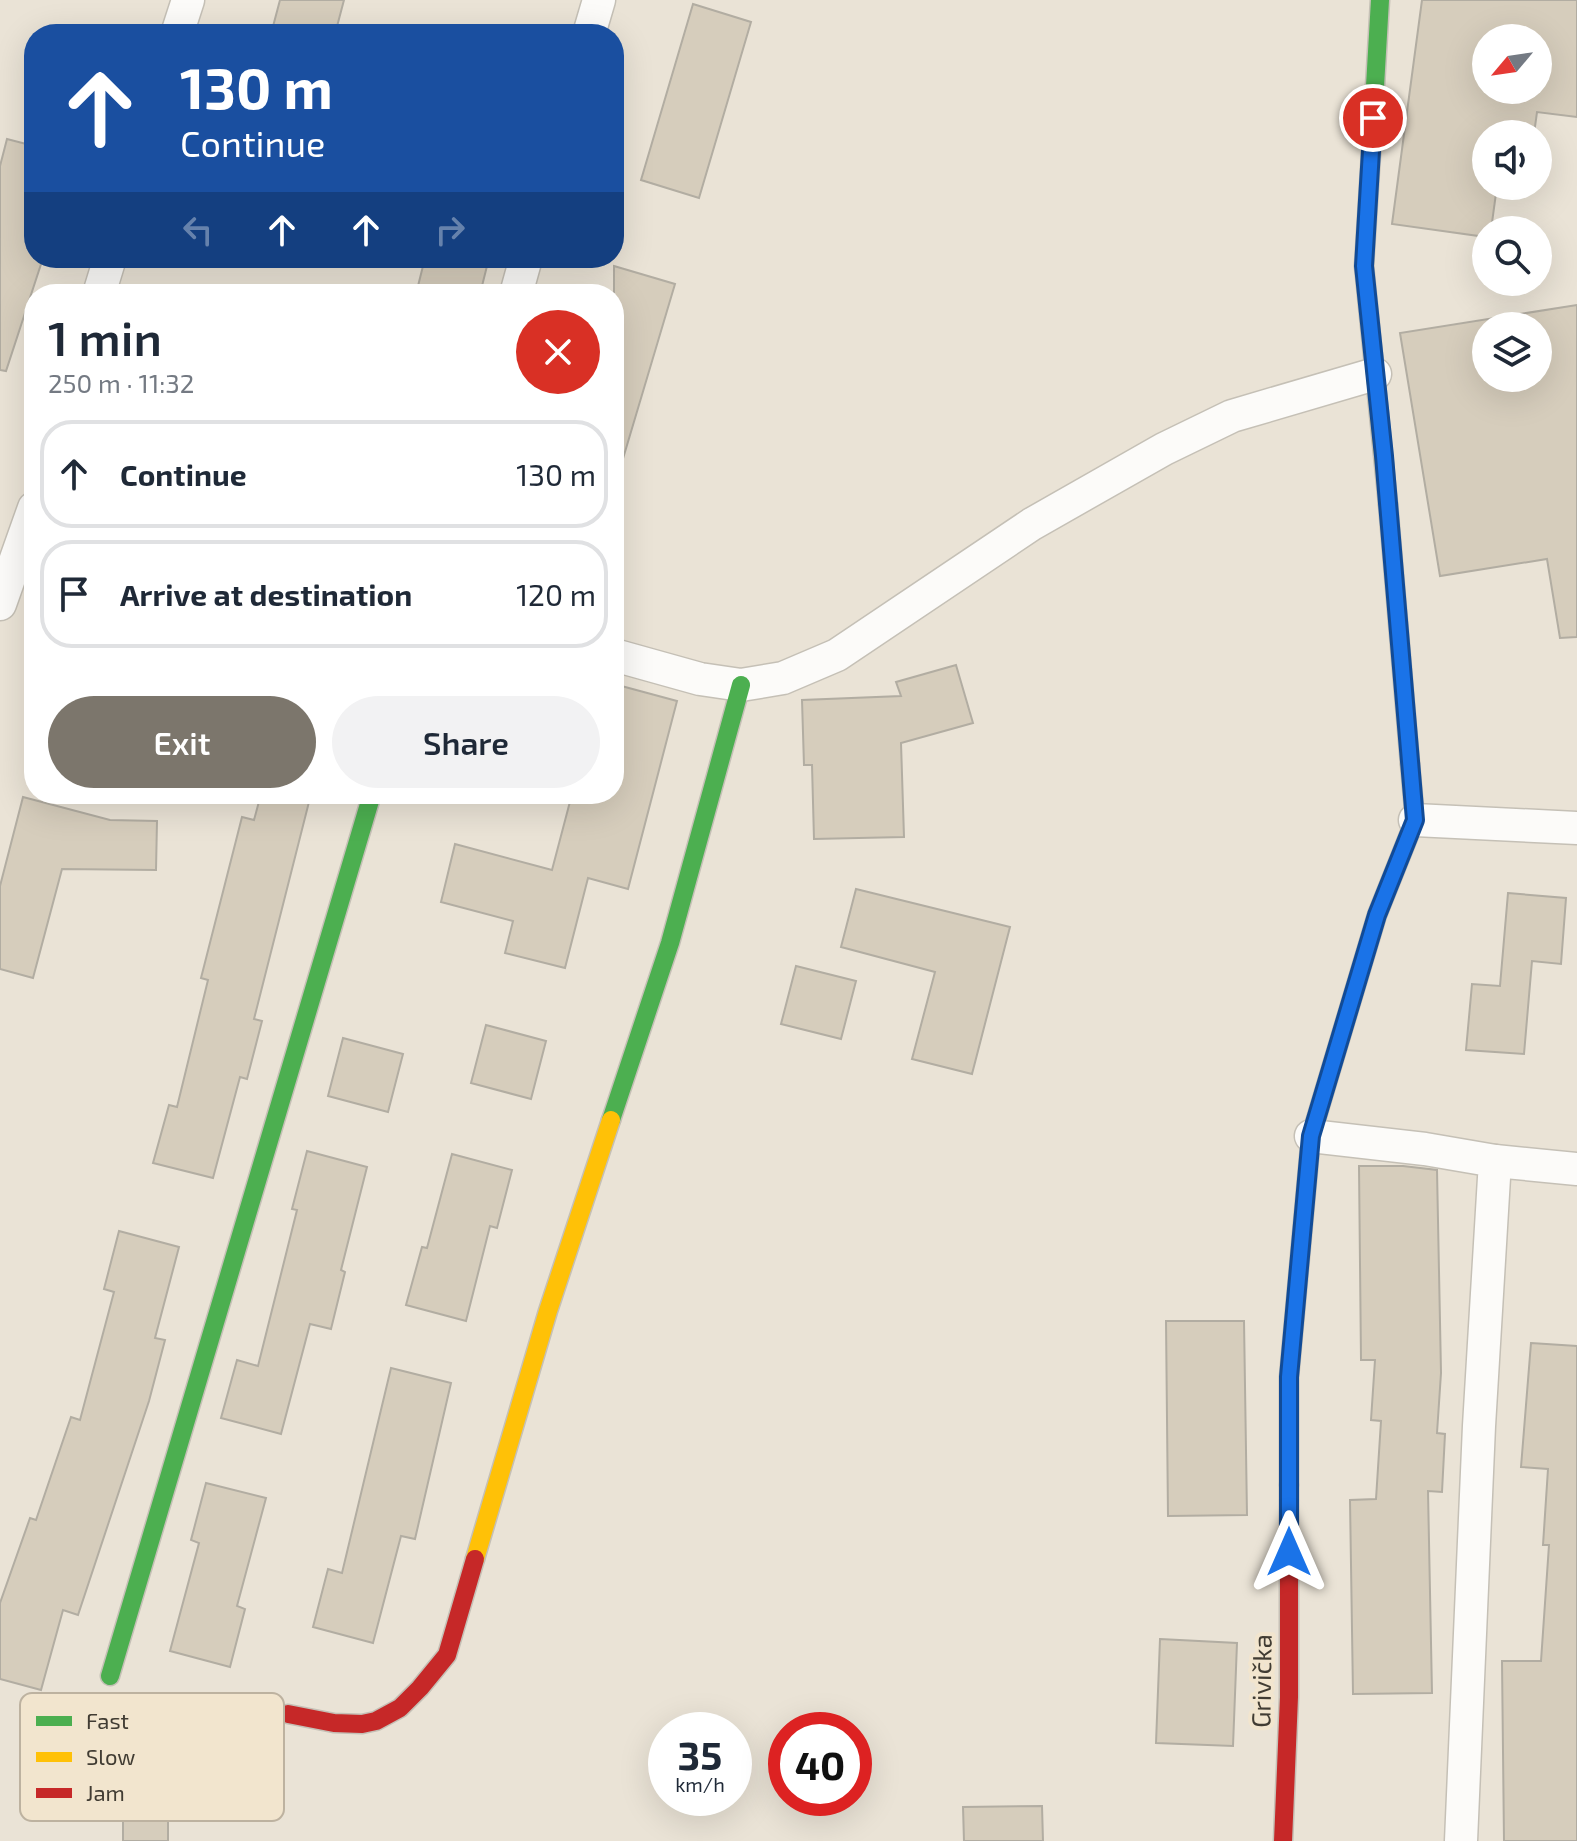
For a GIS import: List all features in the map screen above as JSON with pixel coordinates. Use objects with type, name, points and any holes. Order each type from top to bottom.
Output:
[{"type":"street","points":[[180,24],[188,0]]},
{"type":"street","points":[[592,24],[599,0]]},
{"type":"street","points":[[1380,0],[1364,266],[1415,820],[1577,828]]},
{"type":"street","points":[[624,658],[700,679],[741,685],[783,678],[837,655],[1032,524],[1164,449],[1232,416],[1375,374]]},
{"type":"street","points":[[0,604],[24,543]]},
{"type":"street","points":[[288,1714],[365,1724],[396,1711],[422,1687],[447,1655],[548,1311],[670,943],[741,685]]},
{"type":"street","points":[[110,1676],[369,804]]},
{"type":"street","name":"Grivička","points":[[1283,1841],[1289,1697],[1289,1377],[1311,1136],[1377,915],[1415,820]]},
{"type":"street","points":[[1311,1136],[1577,1169]]},
{"type":"street","points":[[1461,1841],[1479,1426],[1495,1161]]},
{"type":"building","points":[[280,0],[344,0],[338,24],[274,24]]},
{"type":"building","points":[[1422,0],[1577,0],[1577,117],[1537,112],[1536,120],[1472,120],[1472,200],[1495,200],[1493,216],[1472,216],[1472,235],[1392,224]]},
{"type":"building","points":[[693,4],[751,22],[699,198],[641,180]]},
{"type":"building","points":[[7,139],[24,143],[24,268],[40,268],[34,284],[24,284],[24,316],[6,371],[0,370],[0,166]]},
{"type":"building","points":[[422,268],[486,268],[482,284],[418,284]]},
{"type":"building","points":[[614,268],[621,268],[675,284],[624,455],[624,284],[614,284]]},
{"type":"building","points":[[1577,305],[1577,637],[1560,638],[1547,559],[1440,576],[1400,333],[1472,322],[1472,392],[1552,392],[1552,312],[1533,312]]},
{"type":"building","points":[[956,665],[973,723],[901,743],[904,837],[814,839],[812,765],[804,765],[802,700],[901,696],[896,682]]},
{"type":"building","points":[[624,687],[677,701],[628,889],[588,878],[565,968],[505,953],[513,921],[441,902],[455,844],[552,870],[569,804],[624,804]]},
{"type":"building","points":[[23,797],[24,804],[49,804],[110,820],[157,821],[156,870],[62,869],[33,978],[0,969],[0,886]]},
{"type":"building","points":[[258,804],[308,804],[254,1019],[262,1021],[247,1079],[240,1077],[213,1178],[153,1163],[169,1105],[177,1107],[208,980],[201,978],[242,817],[254,820]]},
{"type":"building","points":[[856,889],[1010,927],[972,1074],[912,1059],[935,972],[841,947]]},
{"type":"building","points":[[1508,893],[1566,898],[1561,964],[1532,961],[1524,1054],[1466,1050],[1472,984],[1500,986]]},
{"type":"building","points":[[796,966],[856,981],[841,1039],[781,1024]]},
{"type":"building","points":[[486,1025],[546,1041],[531,1099],[471,1083]]},
{"type":"building","points":[[343,1038],[403,1054],[388,1112],[328,1096]]},
{"type":"building","points":[[307,1151],[367,1167],[341,1270],[345,1272],[331,1329],[310,1324],[281,1434],[221,1418],[237,1360],[258,1366],[297,1210],[292,1209]]},
{"type":"building","points":[[452,1154],[512,1170],[497,1228],[490,1226],[466,1321],[406,1305],[422,1247],[427,1248]]},
{"type":"building","points":[[1359,1166],[1437,1170],[1441,1373],[1437,1433],[1445,1434],[1442,1492],[1428,1491],[1432,1693],[1353,1694],[1350,1500],[1376,1499],[1381,1421],[1371,1420],[1375,1360],[1361,1360]]},
{"type":"building","points":[[119,1231],[179,1247],[155,1338],[165,1340],[149,1401],[78,1615],[63,1610],[41,1690],[0,1679],[0,1603],[30,1518],[36,1520],[71,1417],[80,1420],[114,1292],[104,1289]]},
{"type":"building","points":[[1166,1321],[1244,1321],[1247,1515],[1168,1516]]},
{"type":"building","points":[[1531,1343],[1577,1346],[1577,1841],[1504,1841],[1502,1661],[1541,1661],[1549,1545],[1543,1545],[1548,1469],[1521,1467]]},
{"type":"building","points":[[391,1368],[451,1383],[415,1539],[401,1536],[373,1643],[313,1627],[328,1569],[342,1573]]},
{"type":"building","points":[[206,1483],[266,1498],[237,1606],[245,1609],[230,1667],[170,1651],[199,1543],[191,1540]]},
{"type":"building","points":[[1160,1639],[1237,1643],[1233,1746],[1156,1743]]},
{"type":"building","points":[[1042,1806],[1043,1841],[964,1841],[963,1807]]},
{"type":"building","points":[[123,1821],[168,1821],[168,1841],[123,1841]]},
{"type":"traffic: fast","points":[[1373,121],[1380,0]]},
{"type":"traffic: fast","points":[[611,1120],[670,943],[741,685]]},
{"type":"traffic: fast","points":[[1289,1485],[1289,1377],[1311,1136],[1377,915],[1415,820],[1410,764]]},
{"type":"traffic: fast","points":[[110,1676],[369,804]]},
{"type":"traffic: slow","points":[[1373,121],[1364,266],[1388,504]]},
{"type":"traffic: slow","points":[[475,1559],[548,1311],[611,1120]]},
{"type":"traffic: jam","points":[[1388,504],[1410,764]]},
{"type":"traffic: jam","points":[[1283,1841],[1289,1697],[1289,1485]]},
{"type":"traffic: jam","points":[[288,1714],[334,1723],[362,1724],[376,1721],[400,1708],[447,1655],[475,1559]]},
{"type":"route","points":[[1289,1552],[1289,1377],[1311,1136],[1377,915],[1415,820],[1384,456],[1364,266],[1373,118]]}]
